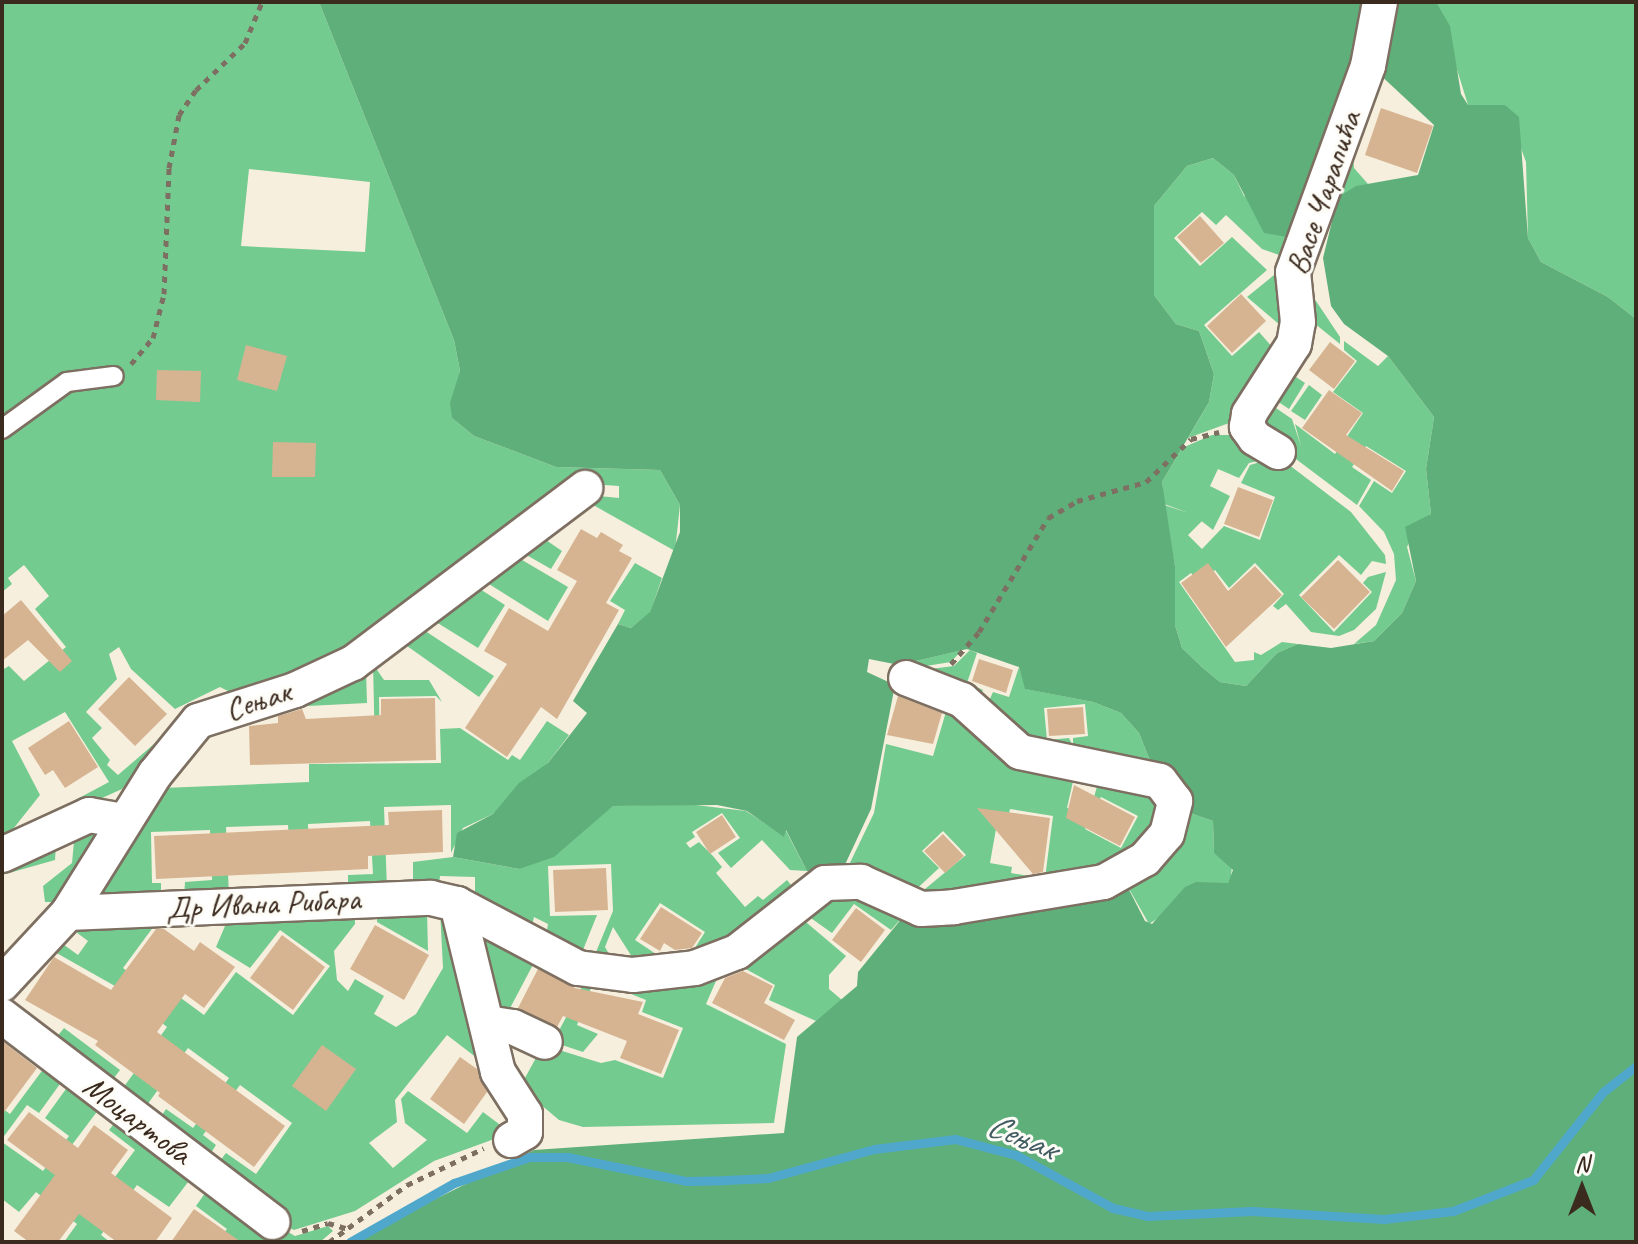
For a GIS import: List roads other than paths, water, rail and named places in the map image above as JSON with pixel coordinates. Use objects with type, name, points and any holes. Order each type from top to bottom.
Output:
[{"type":"street","name":"Васе Чарапића","points":[[1278,452],[1247,427],[1249,414],[1294,344],[1298,322],[1293,272],[1368,66],[1380,2]]},
{"type":"street","name":"Сењак","points":[[2,984],[68,913],[123,821],[176,743],[198,721],[295,690],[353,663],[585,488]]},
{"type":"street","name":"Др Ивана Рибара","points":[[68,913],[418,897],[457,904],[578,968],[633,975],[695,968],[737,952],[825,883],[861,882],[921,909],[954,907],[1104,882],[1145,859],[1167,834],[1175,801],[1160,781],[1020,752],[962,700],[906,678]]},
{"type":"street","points":[[2,855],[89,815],[123,821]]},
{"type":"street","points":[[457,904],[498,1072],[525,1114],[525,1132],[511,1140]]},
{"type":"street","name":"Моцартова","points":[[2,1016],[272,1222]]},
{"type":"street","points":[[487,1023],[513,1027],[545,1042]]},
{"type":"lane","points":[[2,429],[67,382],[114,376]]},
{"type":"waterway","name":"Сењак","points":[[350,1242],[454,1183],[529,1157],[567,1157],[686,1181],[725,1180],[768,1178],[874,1149],[955,1139],[1016,1155],[1113,1208],[1148,1216],[1252,1211],[1384,1219],[1453,1211],[1533,1180],[1603,1092],[1636,1066]]}]
